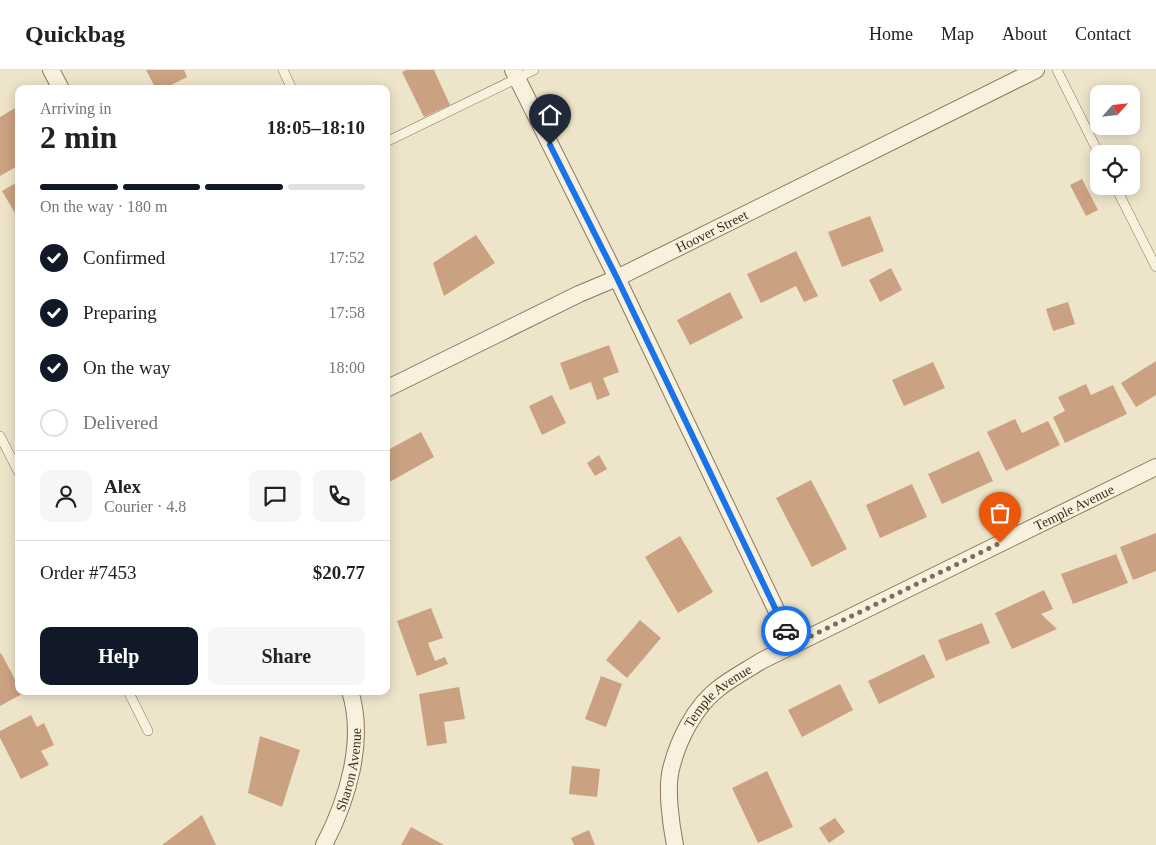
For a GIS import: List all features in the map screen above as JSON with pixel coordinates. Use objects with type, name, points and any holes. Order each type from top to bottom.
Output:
[{"type":"street","points":[[51,70],[58,85]]},
{"type":"street","name":"Hoover Street","points":[[390,387],[570,298],[617,278],[1036,70]]},
{"type":"street","points":[[515,74],[617,278],[793,645]]},
{"type":"street","name":"Temple Avenue","points":[[675,845],[670,807],[670,771],[678,746],[691,722],[704,703],[718,689],[761,661],[1156,466]]},
{"type":"street","name":"Sharon Avenue","points":[[324,845],[346,797],[352,767],[355,733],[351,695]]},
{"type":"lane","points":[[283,70],[290,85]]},
{"type":"lane","points":[[390,140],[515,74],[534,70]]},
{"type":"lane","points":[[1057,70],[1094,145]]},
{"type":"lane","points":[[1120,195],[1156,267]]},
{"type":"lane","points":[[0,436],[15,465]]},
{"type":"lane","points":[[130,695],[148,732]]},
{"type":"building","points":[[146,70],[184,70],[187,77],[171,85],[154,85]]},
{"type":"building","points":[[406,70],[434,70],[450,105],[424,117],[402,72]]},
{"type":"building","points":[[15,108],[15,167],[0,176],[0,117]]},
{"type":"building","points":[[1082,179],[1098,210],[1086,216],[1070,185]]},
{"type":"building","points":[[15,183],[15,213],[2,191]]},
{"type":"building","points":[[870,216],[884,251],[842,267],[828,232]]},
{"type":"building","points":[[476,235],[495,263],[444,296],[433,263]]},
{"type":"building","points":[[796,251],[818,296],[804,302],[796,286],[761,303],[747,274]]},
{"type":"building","points":[[891,268],[902,290],[880,302],[869,280]]},
{"type":"building","points":[[730,292],[743,318],[690,345],[677,320]]},
{"type":"building","points":[[1068,302],[1075,324],[1053,331],[1046,309]]},
{"type":"building","points":[[609,345],[619,372],[603,378],[610,395],[597,400],[591,382],[570,390],[560,363]]},
{"type":"building","points":[[1156,361],[1156,395],[1136,407],[1121,383]]},
{"type":"building","points":[[933,362],[945,388],[904,406],[892,380]]},
{"type":"building","points":[[1086,384],[1091,395],[1113,385],[1127,414],[1065,443],[1053,417],[1065,411],[1058,397]]},
{"type":"building","points":[[552,395],[566,423],[542,435],[529,406]]},
{"type":"building","points":[[1015,419],[1022,433],[1048,421],[1060,445],[1006,471],[987,432]]},
{"type":"building","points":[[421,432],[434,457],[390,482],[390,449]]},
{"type":"building","points":[[979,451],[993,481],[942,504],[928,474]]},
{"type":"building","points":[[599,455],[607,469],[595,476],[587,463]]},
{"type":"building","points":[[811,480],[847,549],[812,567],[776,498]]},
{"type":"building","points":[[912,484],[927,517],[880,538],[866,505]]},
{"type":"building","points":[[1156,533],[1156,571],[1133,580],[1120,547]]},
{"type":"building","points":[[680,536],[713,592],[678,613],[645,557]]},
{"type":"building","points":[[1116,554],[1128,583],[1073,604],[1061,574]]},
{"type":"building","points":[[1044,590],[1053,609],[1041,614],[1057,629],[1012,649],[995,613]]},
{"type":"building","points":[[431,608],[443,638],[428,643],[435,661],[445,657],[448,664],[417,676],[397,621]]},
{"type":"building","points":[[640,620],[661,638],[627,678],[606,660]]},
{"type":"building","points":[[982,623],[990,643],[946,661],[938,640]]},
{"type":"building","points":[[0,654],[15,679],[15,695],[20,695],[0,706]]},
{"type":"building","points":[[924,654],[935,677],[879,704],[868,681]]},
{"type":"building","points":[[601,676],[622,684],[606,727],[585,719]]},
{"type":"building","points":[[840,684],[853,710],[802,737],[788,710]]},
{"type":"building","points":[[459,687],[465,719],[444,722],[447,743],[427,746],[419,694]]},
{"type":"building","points":[[31,715],[37,727],[44,723],[54,745],[41,751],[49,765],[21,779],[0,738],[0,731]]},
{"type":"building","points":[[260,736],[300,750],[282,807],[248,793]]},
{"type":"building","points":[[572,766],[600,769],[597,797],[569,794]]},
{"type":"building","points":[[767,771],[793,827],[758,843],[732,788]]},
{"type":"building","points":[[202,815],[216,845],[162,845]]},
{"type":"building","points":[[835,818],[845,832],[829,843],[819,828]]},
{"type":"building","points":[[411,827],[444,845],[401,845]]},
{"type":"building","points":[[589,830],[595,845],[574,845],[571,838]]},
{"type":"way so far","points":[[786,631],[793,645],[1000,543]]},
{"type":"route","points":[[550,145],[617,278],[786,631]]}]
